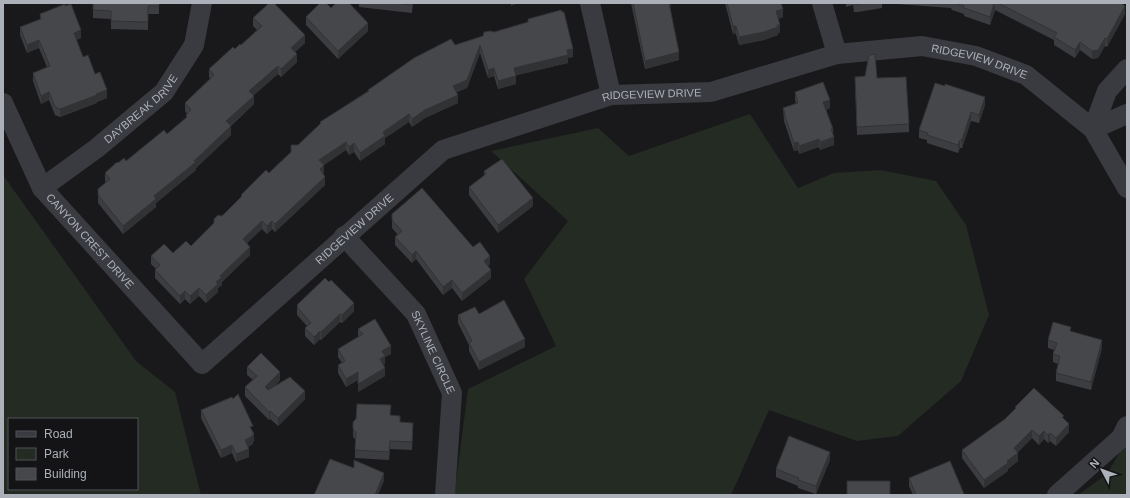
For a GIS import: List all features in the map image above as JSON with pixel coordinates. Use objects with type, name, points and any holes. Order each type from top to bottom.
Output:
[{"type":"street","name":"DAYBREAK DRIVE","points":[[42,188],[97,148],[164,92],[194,45],[202,3]]},
{"type":"street","points":[[590,3],[611,96]]},
{"type":"street","points":[[822,3],[837,54]]},
{"type":"street","name":"RIDGEVIEW DRIVE","points":[[202,364],[344,236],[443,150],[611,96],[711,92],[837,54],[922,46],[976,56],[1026,75],[1093,128],[1127,188]]},
{"type":"street","points":[[1093,128],[1107,91],[1127,69]]},
{"type":"street","name":"CANYON CREST DRIVE","points":[[3,102],[42,188],[202,364]]},
{"type":"street","points":[[1093,128],[1127,114]]},
{"type":"street","name":"SKYLINE CIRCLE","points":[[344,236],[416,314],[452,393],[445,495]]},
{"type":"street","points":[[1057,495],[1121,438],[1127,426]]},
{"type":"green space","points":[[750,114],[798,188],[834,173],[880,170],[936,181],[966,225],[989,315],[961,381],[898,436],[857,441],[769,410],[731,495],[452,495],[455,490],[468,389],[556,346],[524,279],[568,221],[491,151],[598,128],[629,156]]},
{"type":"green space","points":[[3,175],[136,361],[175,392],[201,495],[3,495]]},
{"type":"green space","points":[[1127,440],[1127,495],[1078,495],[1107,474]]},
{"type":"building","points":[[93,3],[159,3],[159,6],[148,6],[148,22],[111,21],[111,11],[93,10]]},
{"type":"building","points":[[269,3],[274,3],[305,35],[291,48],[297,54],[281,69],[278,66],[249,91],[254,96],[226,121],[231,126],[194,161],[196,162],[154,196],[156,199],[123,226],[98,195],[98,189],[110,179],[105,173],[124,158],[126,161],[164,130],[167,134],[187,117],[186,115],[191,110],[185,103],[214,75],[209,69],[233,47],[235,49],[240,44],[241,45],[262,26],[253,18]]},
{"type":"building","points":[[320,3],[326,3],[331,8],[336,3],[349,3],[368,23],[338,51],[306,17]]},
{"type":"building","points":[[394,3],[412,3],[412,5]]},
{"type":"building","points":[[633,3],[669,3],[679,52],[645,61]]},
{"type":"building","points":[[727,3],[781,3],[783,9],[776,11],[780,25],[777,25],[778,27],[764,32],[739,37],[736,26],[733,26]]},
{"type":"building","points":[[955,3],[994,3],[990,17],[964,8],[964,6]]},
{"type":"building","points":[[998,3],[1121,3],[1125,6],[1107,39],[1105,38],[1098,50],[1092,51],[1080,42],[1075,50],[1054,37],[1057,33]]},
{"type":"building","points":[[65,4],[65,6],[71,4],[81,30],[74,33],[83,57],[88,55],[95,74],[100,72],[107,90],[60,109],[55,107],[49,92],[41,96],[33,73],[50,66],[39,40],[27,45],[20,27],[41,19],[40,14]]},
{"type":"building","points":[[561,10],[564,12],[573,49],[567,50],[568,55],[514,68],[516,76],[498,81],[494,68],[488,70],[480,45],[467,80],[453,86],[458,95],[425,110],[412,119],[409,114],[383,132],[385,136],[360,153],[354,143],[349,147],[346,142],[319,160],[324,165],[320,169],[325,177],[275,224],[272,221],[267,226],[262,221],[243,239],[250,247],[220,276],[222,277],[216,282],[218,284],[206,295],[199,288],[190,296],[185,291],[180,296],[155,270],[160,265],[151,256],[164,244],[173,253],[186,241],[191,246],[214,223],[214,219],[218,215],[222,216],[266,170],[269,173],[291,152],[291,145],[298,145],[321,123],[320,122],[369,91],[368,90],[414,58],[451,39],[455,45],[483,36],[484,32],[494,32],[528,22],[528,19]]},
{"type":"building","points":[[875,54],[877,78],[906,77],[909,124],[857,127],[855,77],[865,76],[869,55]]},
{"type":"building","points":[[823,82],[830,100],[823,102],[833,129],[831,129],[834,137],[820,142],[819,139],[799,146],[798,142],[794,143],[783,108],[798,103],[795,92]]},
{"type":"building","points":[[935,83],[945,86],[945,84],[985,97],[979,115],[971,112],[962,140],[960,140],[958,145],[927,135],[928,133],[919,130]]},
{"type":"building","points":[[502,159],[533,198],[498,225],[469,187],[486,174],[484,171]]},
{"type":"building","points":[[422,188],[473,247],[480,242],[490,256],[484,261],[491,270],[462,293],[452,280],[443,287],[416,251],[412,255],[395,237],[402,231],[392,220],[392,214]]},
{"type":"building","points":[[325,278],[329,282],[331,280],[354,303],[342,315],[340,314],[314,337],[305,328],[311,323],[297,307],[297,305]]},
{"type":"building","points":[[504,300],[525,339],[479,362],[469,343],[472,341],[458,315],[475,307],[479,314]]},
{"type":"building","points":[[375,319],[391,346],[382,351],[385,356],[380,359],[385,368],[358,384],[358,372],[346,379],[338,365],[345,361],[338,349],[363,334],[358,329]]},
{"type":"building","points":[[1053,322],[1071,327],[1070,331],[1102,340],[1091,382],[1056,373],[1060,356],[1053,354],[1057,343],[1048,340]]},
{"type":"building","points":[[261,353],[280,372],[265,387],[268,390],[290,377],[305,391],[278,418],[270,411],[269,412],[245,387],[257,376],[247,367]]},
{"type":"building","points":[[1034,388],[1064,416],[1062,417],[1069,424],[1056,438],[1050,433],[1048,435],[1044,431],[1039,436],[1032,430],[1014,448],[1018,453],[1007,461],[1008,463],[984,480],[962,450],[1005,419]]},
{"type":"building","points":[[238,394],[253,426],[250,427],[254,434],[245,440],[249,449],[236,454],[232,445],[221,450],[201,410],[232,397],[233,399]]},
{"type":"building","points":[[357,404],[391,405],[390,415],[400,416],[400,422],[413,423],[412,442],[390,441],[389,452],[355,450],[356,432],[353,429],[353,422],[356,419]]},
{"type":"building","points":[[789,436],[830,452],[816,486],[798,480],[799,478],[776,469]]},
{"type":"building","points":[[330,459],[354,468],[354,460],[384,473],[375,495],[314,495]]},
{"type":"building","points":[[950,461],[964,494],[916,495],[909,478]]},
{"type":"building","points":[[847,481],[890,481],[890,495],[847,495]]}]
